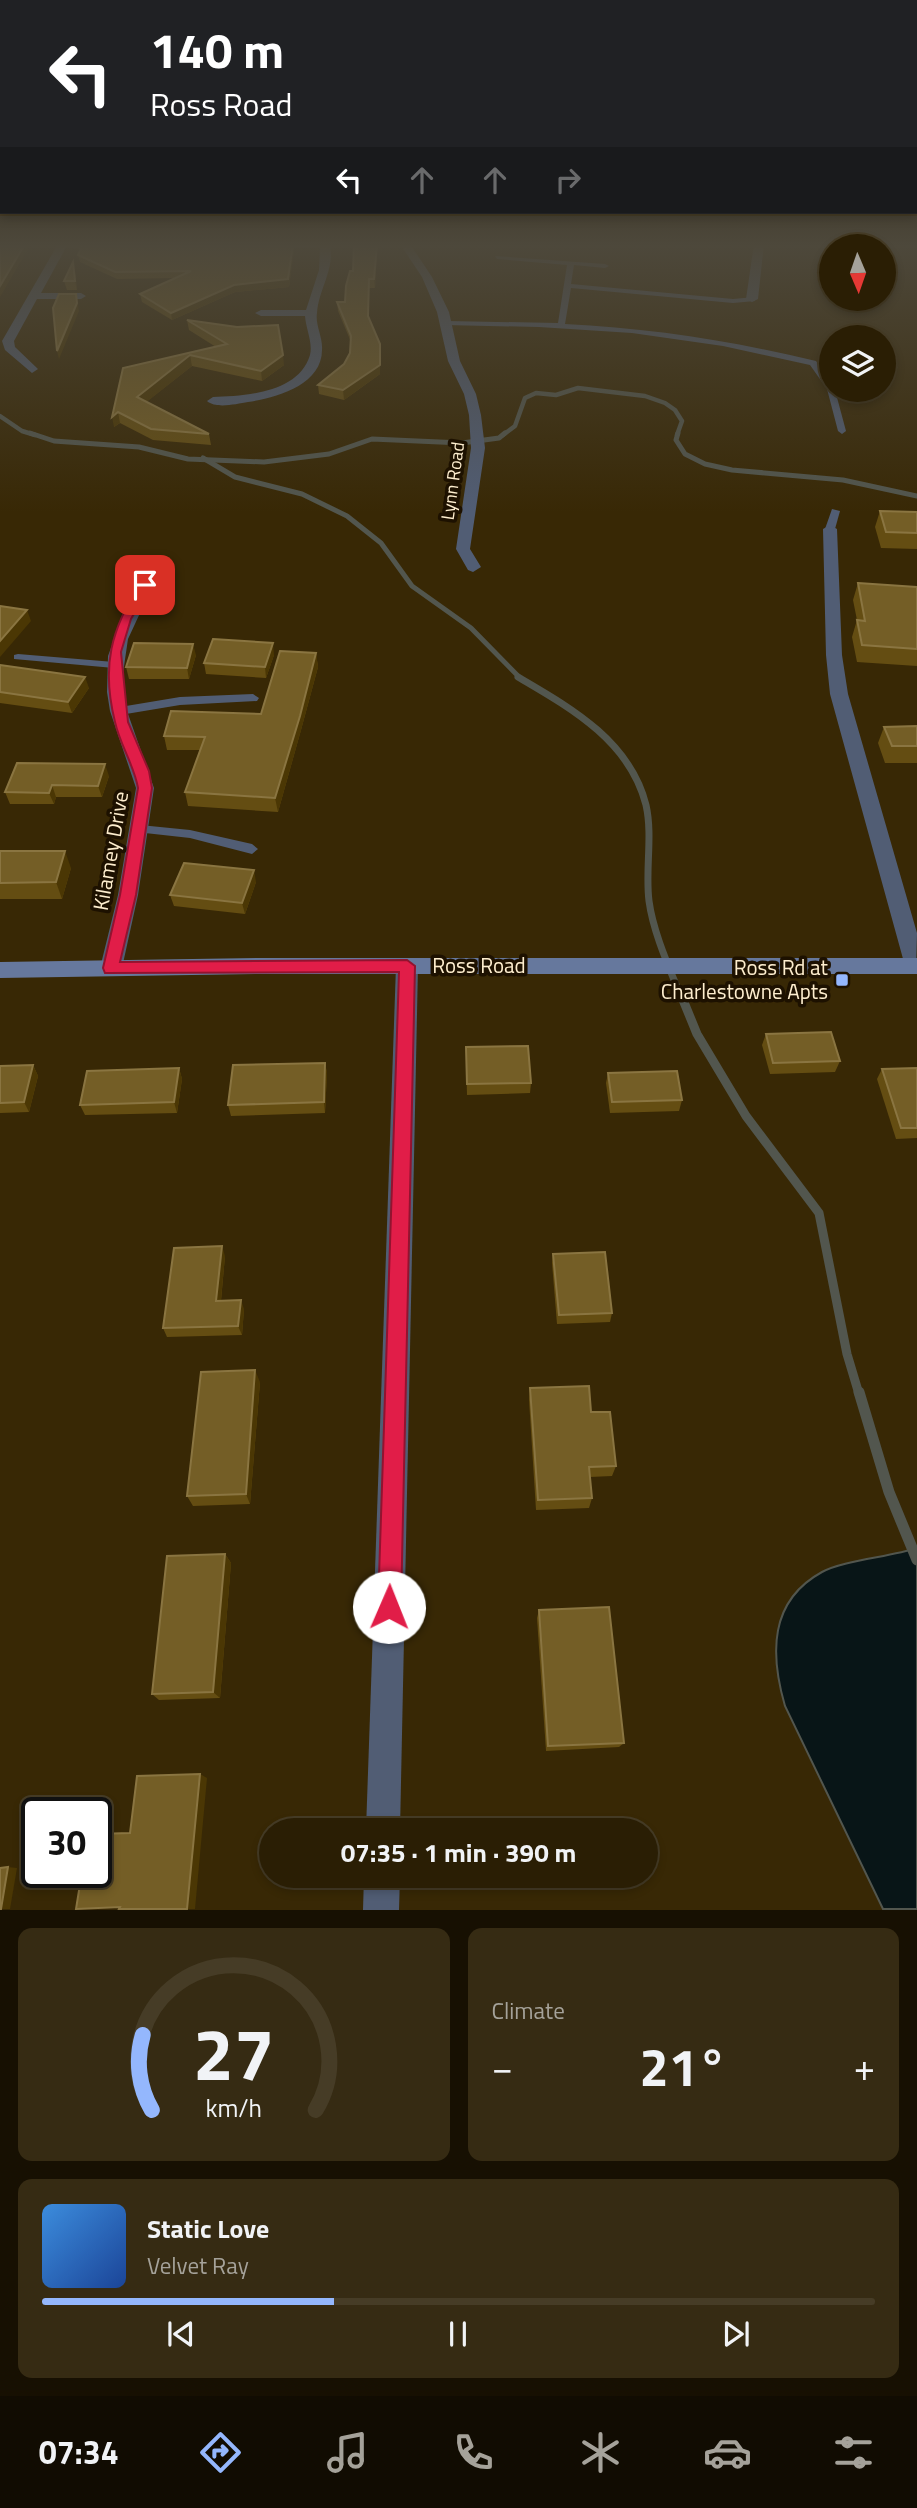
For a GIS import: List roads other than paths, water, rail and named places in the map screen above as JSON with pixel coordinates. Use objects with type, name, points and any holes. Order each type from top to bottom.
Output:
[{"type":"street","points":[[12,333],[8,341],[9,348],[32,369]]},
{"type":"street","points":[[213,401],[264,396],[304,374],[316,357],[315,333]]},
{"type":"street","name":"Lynn Road","points":[[449,333],[454,361],[470,394],[475,415],[478,448],[463,549],[473,567]]},
{"type":"street","points":[[833,520],[834,656],[839,694],[853,753],[916,966]]},
{"type":"street","name":"Kilamey Drive","points":[[111,968],[140,829],[145,788],[120,711],[114,665],[118,637],[145,585]]},
{"type":"street","points":[[383,1818],[407,966]]},
{"type":"street","name":"Ross Road","points":[[0,970],[407,966],[916,966]]},
{"type":"street","points":[[381,1909],[382,1888]]},
{"type":"lane","points":[[631,333],[748,345],[819,365]]},
{"type":"lane","points":[[834,402],[842,431]]},
{"type":"lane","points":[[18,657],[114,665]]},
{"type":"lane","points":[[120,711],[180,701],[253,698]]},
{"type":"lane","points":[[140,829],[190,834],[252,849]]},
{"type":"waterway","points":[[503,435],[515,426],[525,398],[536,393],[556,395],[578,388],[645,396],[665,403],[675,410],[682,421],[677,435]]},
{"type":"waterway","points":[[0,416],[22,431],[35,435]]},
{"type":"waterway","points":[[30,433],[54,441],[139,447],[188,459],[206,460]]},
{"type":"waterway","points":[[206,460],[264,462],[329,454],[372,439],[462,443],[499,438],[505,433]]},
{"type":"waterway","points":[[678,433],[676,440],[685,454],[705,464],[732,470],[843,480],[917,496]]},
{"type":"waterway","points":[[206,460],[235,477],[302,494],[347,516],[381,543],[412,586],[471,628],[521,679]]},
{"type":"waterway","points":[[521,679],[578,714],[596,729],[627,762],[638,782],[648,817],[648,889],[651,912],[661,948],[679,992]]},
{"type":"waterway","points":[[679,990],[697,1034],[746,1116],[819,1213],[847,1354],[859,1394]]},
{"type":"waterway","points":[[859,1392],[889,1492],[917,1560]]},
{"type":"place","name":"Ross Rd at Charlestowne Apts","points":[[842,980]]}]
